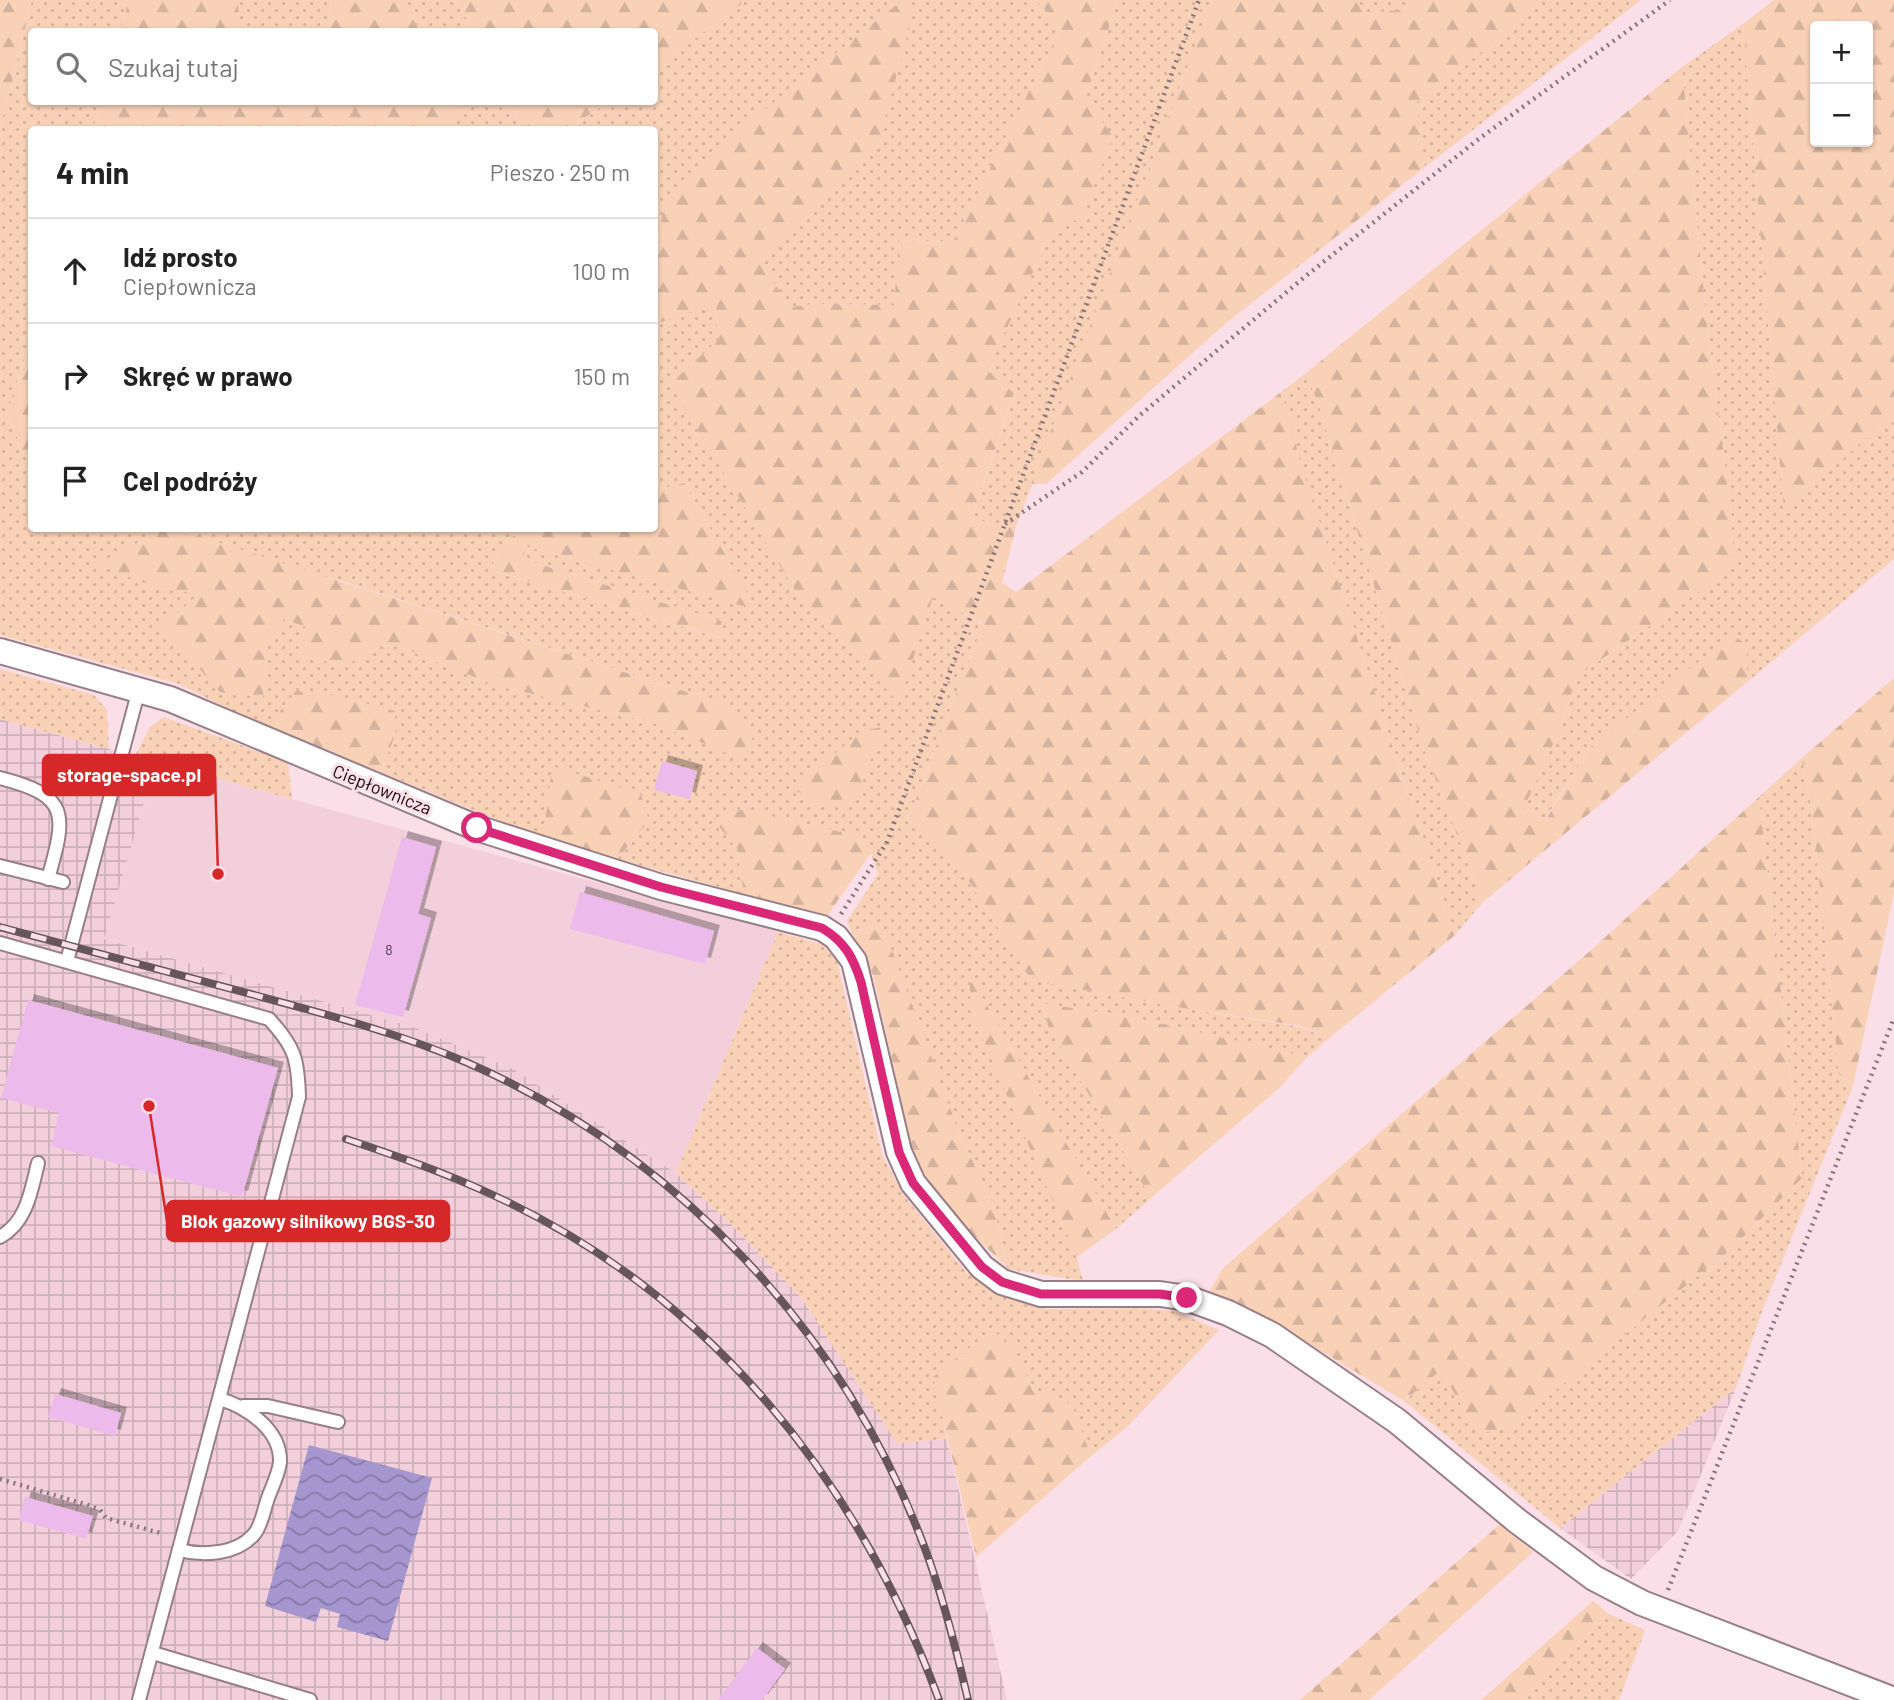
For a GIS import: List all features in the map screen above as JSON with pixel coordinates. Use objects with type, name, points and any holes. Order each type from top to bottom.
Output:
[{"type":"street","name":"Ciepłownicza","points":[[0,651],[139,690],[199,710],[383,791],[477,828],[661,887],[798,921],[837,939]]},
{"type":"street","points":[[837,939],[861,982],[899,1152],[913,1183],[982,1267],[1002,1282],[1041,1294],[1160,1294],[1187,1298],[1228,1313],[1272,1335],[1397,1421],[1555,1550],[1594,1578],[1660,1610],[1894,1700]]},
{"type":"lane","points":[[67,961],[139,690]]},
{"type":"lane","points":[[0,778],[34,787],[53,801],[60,821],[60,833],[48,879]]},
{"type":"lane","points":[[0,866],[62,883]]},
{"type":"lane","points":[[0,943],[270,1019],[291,1042],[298,1066],[299,1097],[139,1700]]},
{"type":"lane","points":[[0,1237],[14,1227],[25,1210],[38,1163]]},
{"type":"lane","points":[[220,1399],[243,1406],[268,1406],[338,1422]]},
{"type":"lane","points":[[180,1545],[202,1554],[228,1549],[247,1541],[258,1530],[280,1462],[275,1441],[262,1423],[243,1406]]},
{"type":"lane","points":[[153,1653],[310,1700]]},
{"type":"path","points":[[837,939],[887,842],[1199,0]]},
{"type":"path","points":[[1004,525],[1082,472],[1150,407],[1307,275],[1458,155],[1670,0]]},
{"type":"path","points":[[1660,1610],[1894,1018]]},
{"type":"path","points":[[0,1479],[88,1505],[100,1510],[106,1518],[180,1545]]},
{"type":"shaded area","points":[[0,719],[156,762],[104,939],[416,1028],[511,1068],[676,1173],[728,1221],[800,1296],[897,1443],[947,1439],[1007,1700],[0,1700]]},
{"type":"shaded area","points":[[156,762],[778,932],[676,1173],[511,1068],[416,1028],[104,939]]},
{"type":"shaded area","points":[[1736,1388],[1678,1531],[1631,1579],[1560,1528]]},
{"type":"green space","points":[[0,0],[32,0],[0,131]]},
{"type":"green space","points":[[32,0],[129,0],[121,28],[28,28],[28,105],[100,105],[94,126],[28,126],[28,348],[7,413],[28,464],[28,532],[521,532],[504,541],[490,570],[720,638],[721,621],[523,559],[524,546],[756,609],[684,483],[658,489],[658,323],[716,303],[718,341],[799,597],[816,611],[899,702],[933,596],[983,625],[907,821],[921,824],[959,865],[1031,980],[1301,1027],[1328,1039],[1307,1057],[1136,1018],[1041,1003],[1049,1028],[1151,1198],[1116,1229],[971,978],[1049,1191],[1077,1257],[1083,1281],[1009,1269],[992,1202],[960,1135],[877,923],[852,934],[847,921],[878,874],[868,845],[850,834],[738,809],[717,824],[737,849],[744,894],[617,859],[649,821],[543,839],[381,772],[396,733],[267,728],[179,684],[0,635],[0,131]],"holes":[[[115,555],[280,564],[345,582],[724,704],[756,733],[739,758],[654,723],[494,685],[401,647],[384,645],[343,666],[301,655],[307,627],[283,619],[266,649],[263,697],[163,626],[201,593],[159,589],[98,564]]]},
{"type":"green space","points":[[129,0],[238,0],[240,28],[121,28]]},
{"type":"green space","points":[[238,0],[330,0],[331,17],[318,28],[240,28]]},
{"type":"green space","points":[[330,0],[401,0],[419,28],[318,28],[331,17]]},
{"type":"green space","points":[[401,0],[455,0],[472,28],[419,28]]},
{"type":"green space","points":[[455,0],[747,0],[658,66],[658,28],[472,28]]},
{"type":"green space","points":[[747,0],[1036,0],[1061,28],[953,242],[899,240],[895,305],[815,304],[790,307],[761,265],[877,148],[664,204],[658,239],[658,126],[574,126],[604,105],[658,105],[658,66]]},
{"type":"green space","points":[[1036,0],[1118,0],[1086,96],[1113,137],[1080,222],[1065,219],[1047,242],[987,371],[1014,393],[972,519],[1016,527],[1002,583],[1016,592],[1280,393],[1295,424],[1297,453],[1454,936],[1328,1039],[1301,1026],[1170,1006],[1031,980],[959,865],[921,824],[907,822],[983,624],[933,597],[899,703],[816,611],[799,597],[670,384],[718,340],[716,304],[658,323],[658,239],[664,204],[743,127],[900,2],[914,10],[877,148],[762,265],[790,307],[815,304],[894,305],[899,240],[953,242],[1061,28]]},
{"type":"green space","points":[[1118,0],[1212,0],[1016,527],[972,520],[1014,394],[986,372],[1047,242],[1065,218],[1080,221],[1086,96]]},
{"type":"green space","points":[[1212,0],[1355,0],[1366,14],[1398,10],[1423,0],[1540,0],[1526,17],[1417,102],[1425,167],[1225,324],[1046,484],[1031,484]]},
{"type":"green space","points":[[1355,0],[1423,0],[1398,10],[1366,14]]},
{"type":"green space","points":[[1540,0],[1641,0],[1425,167],[1416,102],[1526,17]]},
{"type":"green space","points":[[1774,0],[1894,0],[1894,413],[1784,512],[1743,24]]},
{"type":"green space","points":[[1743,24],[1784,511],[1894,413],[1894,559],[1747,682],[1747,645],[1592,745],[1545,819],[1522,812],[1562,725],[1576,677],[1734,567],[1731,511],[1706,315],[1682,67]]},
{"type":"green space","points":[[1682,67],[1706,315],[1731,511],[1734,567],[1576,677],[1562,725],[1522,812],[1546,819],[1592,745],[1733,635],[1747,645],[1747,682],[1483,902],[1424,749],[1320,409],[1306,373]]},
{"type":"green space","points":[[100,105],[463,105],[446,126],[94,126]]},
{"type":"green space","points":[[462,105],[512,105],[520,126],[447,126]]},
{"type":"green space","points":[[512,105],[604,105],[572,126],[520,126]]},
{"type":"green space","points":[[28,348],[28,464],[7,413]]},
{"type":"green space","points":[[1306,373],[1320,409],[1424,749],[1483,902],[1454,936],[1297,453],[1295,424],[1280,393]]},
{"type":"green space","points":[[684,483],[757,610],[525,546],[523,559],[721,621],[721,638],[490,570],[504,541],[521,532],[658,532],[658,489]]},
{"type":"green space","points":[[158,532],[202,537],[724,704],[757,732],[739,758],[654,723],[494,685],[401,647],[384,645],[343,666],[301,655],[306,627],[283,619],[266,650],[263,698],[220,692],[162,626],[200,593],[159,589],[97,564]]},
{"type":"green space","points":[[0,669],[94,695],[107,710],[109,749],[0,719]]},
{"type":"green space","points":[[1894,678],[1894,893],[1853,1086],[1839,1074],[1812,811],[1802,758]]},
{"type":"green space","points":[[296,691],[327,693],[395,711],[396,733],[381,772],[267,728]]},
{"type":"green space","points":[[164,717],[288,762],[292,799],[135,756],[150,727]]},
{"type":"green space","points":[[885,727],[852,805],[812,803],[797,791],[816,769],[863,730]]},
{"type":"green space","points":[[1802,758],[1812,811],[1839,1074],[1853,1086],[1762,1311],[1736,1388],[1560,1528],[1404,1401],[1441,1370],[1478,1434],[1512,1425],[1729,1251],[1802,1178],[1759,797]]},
{"type":"green space","points":[[552,766],[641,794],[649,821],[617,859],[543,839]]},
{"type":"green space","points":[[1759,797],[1802,1178],[1729,1251],[1512,1425],[1478,1435],[1441,1370],[1404,1401],[1248,1307],[1210,1291],[1222,1269],[1589,952]]},
{"type":"green space","points":[[738,809],[850,834],[868,845],[871,853],[827,916],[744,894],[737,849],[717,824]]},
{"type":"green space","points":[[877,923],[892,950],[960,1135],[992,1202],[1009,1269],[971,1233],[916,1169],[873,975],[852,934]]},
{"type":"green space","points":[[778,932],[834,948],[882,1155],[905,1197],[967,1273],[999,1292],[1047,1309],[1139,1308],[1174,1311],[1219,1330],[1127,1427],[1091,1456],[1072,1405],[1033,1389],[1012,1346],[992,1330],[934,1377],[947,1439],[897,1443],[800,1296],[728,1221],[676,1173]]},
{"type":"green space","points":[[970,976],[1116,1229],[1077,1257],[970,1010]]},
{"type":"green space","points":[[1041,1003],[1136,1018],[1307,1057],[1280,1087],[1151,1198],[1049,1028]]},
{"type":"green space","points":[[992,1330],[1012,1346],[1033,1389],[1072,1405],[1091,1456],[976,1557],[933,1377]]},
{"type":"green space","points":[[1500,1524],[1533,1552],[1369,1700],[1300,1700]]},
{"type":"green space","points":[[1593,1601],[1609,1614],[1522,1700],[1481,1700]]},
{"type":"green space","points":[[1609,1614],[1645,1630],[1619,1700],[1522,1700]]},
{"type":"water","points":[[309,1445],[432,1478],[388,1641],[337,1627],[340,1614],[321,1608],[316,1622],[265,1606]]},
{"type":"building","points":[[662,761],[697,771],[690,799],[654,790]]},
{"type":"building","points":[[402,837],[436,847],[418,914],[431,918],[403,1017],[355,1005]]},
{"type":"building","points":[[580,892],[714,931],[705,964],[570,929]]},
{"type":"building","points":[[28,1000],[278,1068],[242,1197],[51,1146],[59,1113],[1,1098]]},
{"type":"building","points":[[55,1394],[121,1413],[115,1436],[48,1417]]},
{"type":"building","points":[[25,1497],[93,1516],[86,1539],[19,1520]]},
{"type":"building","points":[[757,1648],[785,1669],[762,1700],[718,1700]]},
{"type":"railway","points":[[0,927],[338,1018],[443,1053],[544,1101],[616,1147],[683,1200],[744,1259],[800,1324],[848,1393],[890,1468],[924,1546],[949,1622],[968,1700]]},
{"type":"railway","points":[[346,1139],[477,1188],[573,1237],[644,1286],[709,1341],[768,1403],[820,1470],[866,1542],[906,1619],[939,1700]]},
{"type":"place","name":"storage-space.pl","points":[[218,874]]},
{"type":"place","name":"Blok gazowy silnikowy BGS-30","points":[[149,1106]]},
{"type":"route","points":[[477,828],[661,887],[822,928],[836,937],[846,946],[861,982],[899,1152],[913,1183],[982,1267],[1002,1282],[1041,1294],[1160,1294],[1187,1298]]}]
